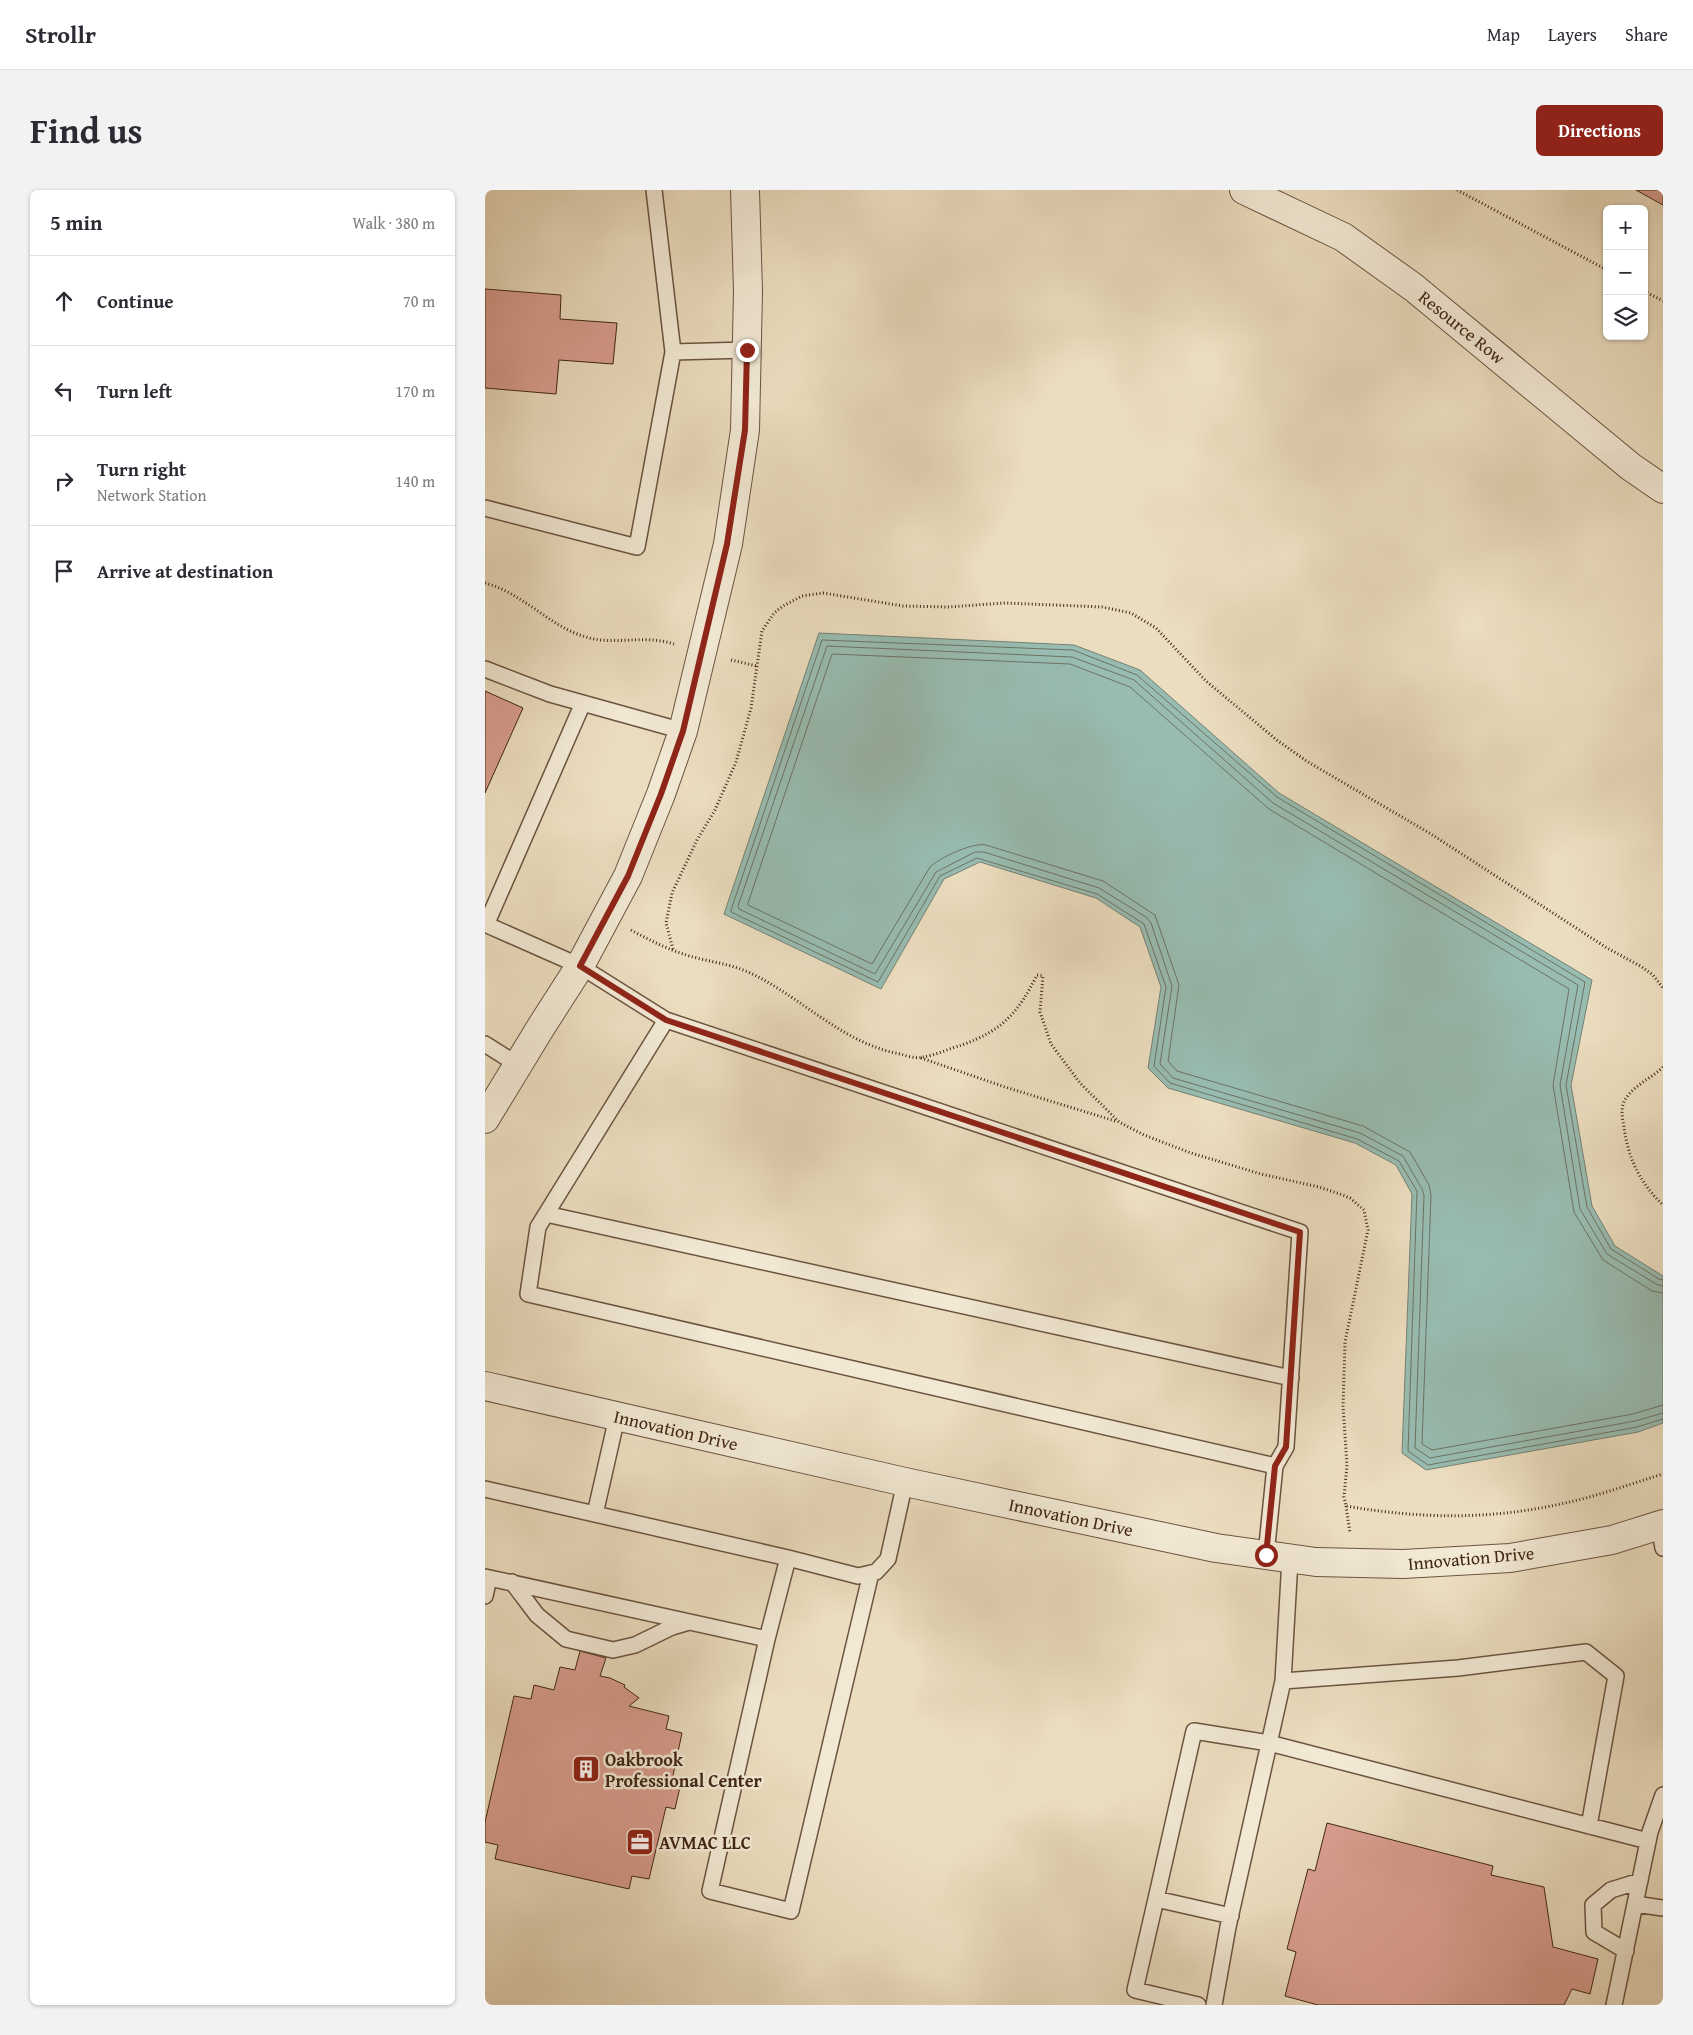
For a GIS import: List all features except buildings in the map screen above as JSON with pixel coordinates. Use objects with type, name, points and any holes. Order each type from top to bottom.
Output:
[{"type":"street","points":[[485,1119],[580,966],[628,876],[661,794],[683,731],[727,544],[745,430],[748,291],[745,190]]},
{"type":"street","name":"Resource Row","points":[[1244,190],[1343,237],[1405,282],[1631,467],[1663,489]]},
{"type":"street","name":"Innovation Drive","points":[[485,1386],[905,1482],[1216,1548],[1316,1562],[1403,1564],[1510,1558],[1662,1533]]},
{"type":"lane","points":[[485,508],[637,547],[673,352],[654,190]]},
{"type":"lane","points":[[673,352],[747,350]]},
{"type":"lane","points":[[485,668],[550,694],[683,731]]},
{"type":"lane","points":[[583,703],[485,924],[580,966],[666,1020],[1300,1232],[1286,1447],[1275,1466],[1283,1681],[1231,1916],[1214,2005]]},
{"type":"lane","points":[[666,1020],[538,1226],[528,1294],[1275,1466]]},
{"type":"lane","points":[[485,1044],[518,1065]]},
{"type":"lane","points":[[546,1214],[1291,1378]]},
{"type":"lane","points":[[595,1514],[617,1416]]},
{"type":"lane","points":[[485,1489],[788,1558],[858,1576],[876,1572],[888,1559],[905,1482]]},
{"type":"lane","points":[[788,1558],[767,1639],[710,1891],[791,1911],[871,1573]]},
{"type":"lane","points":[[485,1596],[487,1577],[767,1639]]},
{"type":"lane","points":[[512,1582],[537,1615],[566,1639],[613,1650],[635,1645],[672,1627],[689,1622]]},
{"type":"lane","points":[[1283,1681],[1458,1668],[1586,1652],[1616,1676],[1589,1826]]},
{"type":"lane","points":[[1198,2005],[1135,1990],[1194,1731],[1269,1744],[1648,1841]]},
{"type":"lane","points":[[1614,2005],[1648,1841],[1663,1795]]},
{"type":"lane","points":[[1625,1951],[1594,1932],[1593,1905],[1611,1890],[1640,1881]]},
{"type":"lane","points":[[1157,1899],[1231,1916]]},
{"type":"lane","points":[[1635,1904],[1663,1908]]},
{"type":"path","points":[[1457,190],[1603,268]]},
{"type":"path","points":[[1648,293],[1663,301]]},
{"type":"path","points":[[485,583],[509,592],[571,631],[586,638],[601,640],[643,638],[671,643]]},
{"type":"path","points":[[606,917],[650,941],[673,950],[666,923],[672,893],[697,840],[715,810],[736,762],[751,708],[762,631],[774,613],[783,606],[802,596],[823,593],[903,606],[949,607],[1005,603],[1102,607],[1131,613],[1156,628],[1206,681],[1277,741],[1308,762],[1431,834],[1607,948],[1642,967],[1653,975],[1663,988]]},
{"type":"path","points":[[919,1057],[1005,1087],[1119,1122]]},
{"type":"path","points":[[1663,1067],[1625,1098],[1622,1116],[1626,1144],[1633,1163],[1645,1185],[1663,1205]]},
{"type":"water","points":[[819,633],[1074,645],[1140,670],[1279,793],[1592,980],[1571,1085],[1592,1206],[1615,1246],[1663,1276],[1663,1423],[1638,1432],[1426,1470],[1402,1453],[1412,1194],[1396,1165],[1355,1143],[1168,1088],[1148,1068],[1161,987],[1140,927],[1096,898],[980,862],[944,879],[881,989],[724,914]]},
{"type":"place","name":"Oakbrook Professional Center","points":[[586,1769]]},
{"type":"place","name":"AVMAC LLC","points":[[640,1842]]},
{"type":"route","points":[[747,350],[745,430],[727,544],[683,731],[661,794],[628,876],[580,966],[666,1020],[1300,1232],[1286,1447],[1275,1466],[1266,1555]]}]
